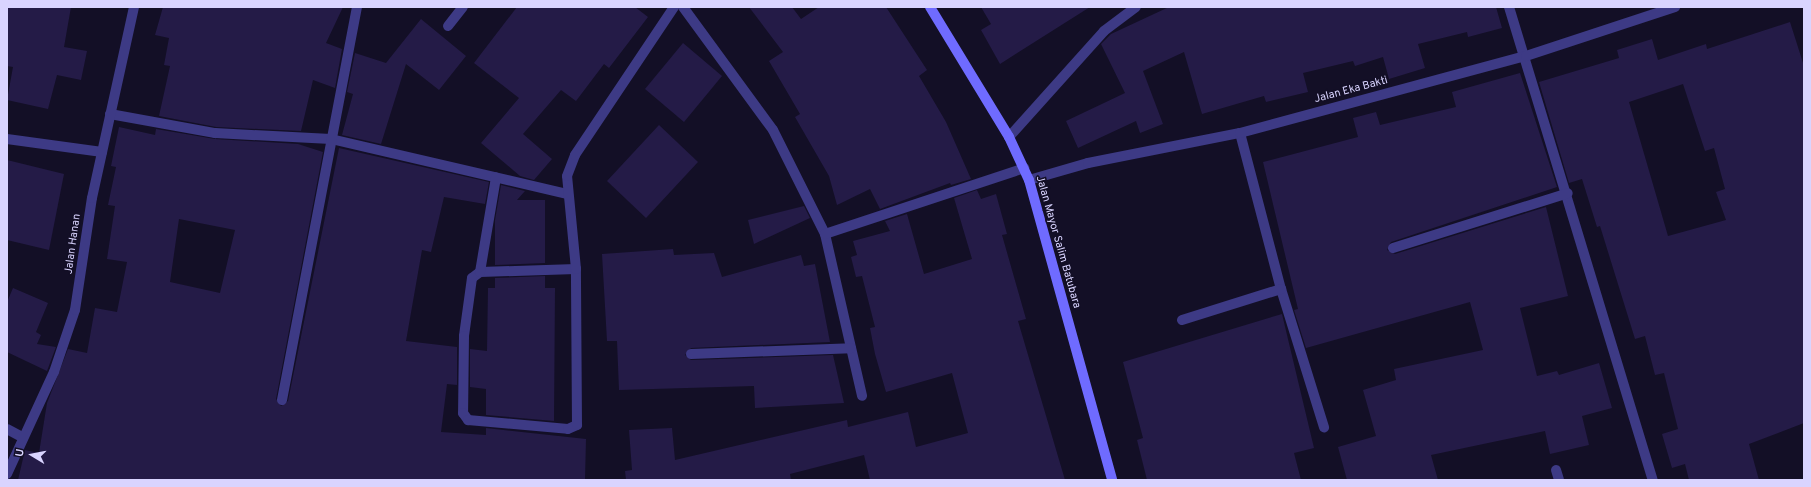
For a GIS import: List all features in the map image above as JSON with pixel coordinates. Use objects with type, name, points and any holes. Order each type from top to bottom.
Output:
[{"type":"street","name":"Jalan Hanan","points":[[7,474],[22,437],[54,372],[71,325],[102,152],[134,7]]},
{"type":"street","points":[[282,400],[317,232],[331,139],[357,7]]},
{"type":"street","points":[[448,26],[463,7]]},
{"type":"street","points":[[576,269],[480,272],[472,278],[464,336],[463,414],[468,420],[568,429],[577,424],[580,414],[576,269],[567,176],[575,155],[674,7]]},
{"type":"street","points":[[683,7],[773,130],[825,234],[862,396]]},
{"type":"street","name":"Jalan Mayor Salim Batubara","points":[[930,7],[1009,137],[1029,180],[1112,480]]},
{"type":"street","points":[[1009,137],[1104,31],[1136,7]]},
{"type":"street","points":[[1509,7],[1526,56],[1568,193],[1653,480]]},
{"type":"street","name":"Jalan Eka Bakti","points":[[1029,180],[1088,163],[1240,133],[1526,56],[1675,7]]},
{"type":"street","points":[[110,114],[215,133],[331,139],[568,194]]},
{"type":"street","points":[[1240,133],[1281,289],[1324,427]]},
{"type":"street","points":[[7,140],[102,152]]},
{"type":"street","points":[[825,234],[1024,168]]},
{"type":"street","points":[[480,272],[496,177]]},
{"type":"street","points":[[1393,248],[1568,193]]},
{"type":"street","points":[[1182,320],[1281,289]]},
{"type":"street","points":[[691,354],[851,348]]},
{"type":"street","points":[[7,429],[22,437]]},
{"type":"street","points":[[1556,470],[1559,480]]},
{"type":"building","points":[[7,7],[71,7],[64,47],[87,51],[81,80],[57,75],[48,109],[7,100],[13,67],[7,66]]},
{"type":"building","points":[[163,7],[343,7],[326,43],[342,49],[335,88],[313,80],[301,131],[216,127],[159,116],[170,66],[164,65],[169,38],[155,35]]},
{"type":"building","points":[[517,7],[635,7],[648,17],[609,68],[604,64],[576,101],[561,90],[523,134],[552,159],[534,180],[520,176],[481,143],[519,98],[474,63]]},
{"type":"building","points":[[749,7],[792,7],[801,19],[819,7],[886,7],[927,70],[919,76],[946,122],[971,179],[951,185],[950,183],[880,209],[870,189],[837,205],[829,176],[795,117],[800,114],[769,61],[783,52]]},
{"type":"building","points":[[981,7],[1090,7],[1000,64],[981,30],[991,24]]},
{"type":"building","points":[[1169,7],[1496,7],[1502,28],[1468,37],[1467,32],[1418,44],[1425,68],[1389,79],[1383,57],[1355,66],[1353,61],[1303,73],[1308,92],[1266,102],[1264,96],[1202,114],[1184,52],[1143,71],[1163,124],[1140,133],[1136,121],[1078,148],[1066,121],[1125,93],[1101,44],[1111,34]]},
{"type":"building","points":[[421,19],[466,56],[439,90],[406,64],[381,144],[342,135],[353,94],[347,92],[355,53],[386,63]]},
{"type":"building","points":[[1790,22],[1804,66],[1804,423],[1749,444],[1759,480],[1689,480],[1685,464],[1672,468],[1662,434],[1678,429],[1664,373],[1655,375],[1645,336],[1635,339],[1600,226],[1597,227],[1582,179],[1569,183],[1539,82],[1619,58],[1617,50],[1652,39],[1658,60],[1706,44],[1707,49]],"holes":[[[1683,84],[1705,151],[1714,148],[1725,189],[1716,192],[1726,220],[1668,236],[1629,102]]]},
{"type":"building","points":[[683,43],[722,76],[684,122],[645,89]]},
{"type":"building","points":[[1520,73],[1557,187],[1391,242],[1387,250],[1395,254],[1546,207],[1568,296],[1520,308],[1537,376],[1557,371],[1559,375],[1599,363],[1612,408],[1582,416],[1589,445],[1550,454],[1545,431],[1431,455],[1438,480],[1347,480],[1338,447],[1376,436],[1363,390],[1396,380],[1394,369],[1483,350],[1470,302],[1306,348],[1294,310],[1298,309],[1263,162],[1358,137],[1353,118],[1376,112],[1380,125],[1456,107],[1452,92]]},
{"type":"building","points":[[659,125],[698,162],[646,218],[607,181]]},
{"type":"building","points":[[119,127],[155,135],[156,129],[215,139],[298,144],[323,152],[276,399],[281,406],[288,401],[339,148],[489,182],[485,204],[444,197],[431,252],[422,250],[406,341],[457,347],[457,385],[447,384],[441,432],[486,435],[486,428],[586,439],[585,480],[18,480],[25,450],[39,453],[47,403],[68,349],[87,353],[95,308],[117,312],[127,262],[107,259],[115,206],[108,205],[116,167],[111,166]],"holes":[[[179,219],[235,230],[220,293],[170,282]]]},
{"type":"building","points":[[7,160],[64,174],[49,250],[7,240]]},
{"type":"building","points":[[501,185],[525,191],[517,200],[545,200],[545,263],[495,265],[495,220]]},
{"type":"building","points":[[977,190],[981,199],[996,194],[1007,234],[1002,235],[1026,319],[1018,321],[1065,480],[870,480],[864,455],[790,474],[791,480],[626,480],[625,471],[632,470],[629,430],[672,428],[675,460],[847,420],[848,427],[908,412],[916,447],[968,433],[952,373],[886,392],[875,354],[870,328],[875,327],[862,276],[856,277],[851,257],[857,255],[853,241],[890,231],[885,221],[907,214],[924,274],[972,259],[954,198]]},
{"type":"building","points":[[804,206],[810,218],[754,244],[748,220]]},
{"type":"building","points":[[673,249],[674,255],[714,253],[722,277],[801,255],[804,266],[815,264],[830,342],[691,348],[685,355],[691,360],[833,355],[844,403],[755,408],[754,386],[619,390],[617,341],[607,341],[602,254]]},
{"type":"building","points":[[545,276],[545,288],[555,288],[554,421],[486,415],[486,389],[470,387],[470,349],[487,351],[488,288],[495,288],[495,278]]},
{"type":"building","points":[[13,288],[48,303],[36,332],[41,335],[37,344],[56,347],[47,371],[7,352],[7,302]]},
{"type":"building","points":[[1282,314],[1314,448],[1294,453],[1301,480],[1147,480],[1137,440],[1143,438],[1123,362]]}]
